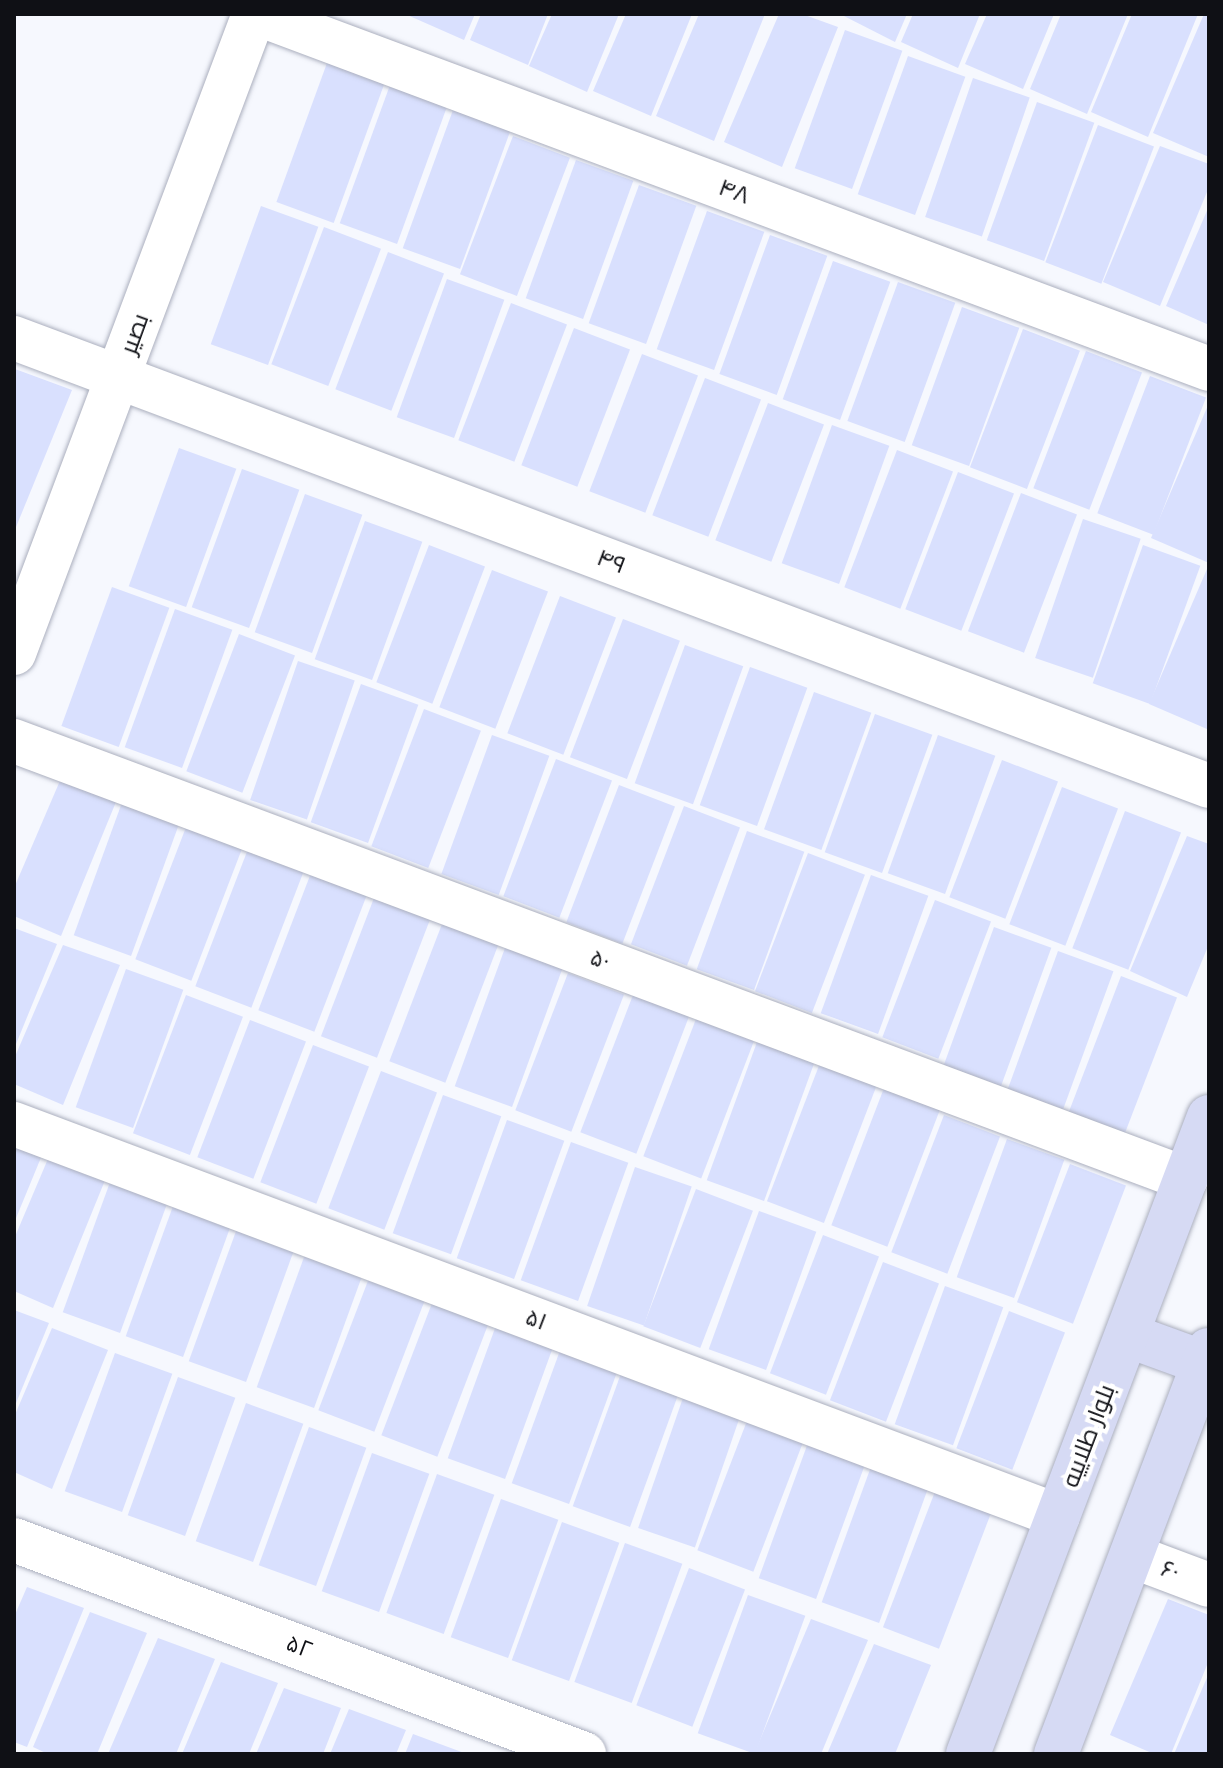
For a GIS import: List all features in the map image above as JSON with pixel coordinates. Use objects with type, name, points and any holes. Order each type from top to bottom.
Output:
[{"type":"main road","name":"بلوار طلاییه","points":[[968,1754],[1209,1117]]},
{"type":"main road","points":[[1056,1754],[1207,1357],[1127,1335]]},
{"type":"street","name":"۴۸","points":[[256,14],[1209,369]]},
{"type":"street","name":"بصیر","points":[[14,653],[256,14]]},
{"type":"street","name":"۴۹","points":[[14,338],[1209,786]]},
{"type":"street","name":"۵۰","points":[[14,741],[1186,1179]]},
{"type":"street","name":"۵۱","points":[[14,1124],[1058,1516]]},
{"type":"street","name":"۵۲","points":[[14,1540],[584,1754]]},
{"type":"street","name":"۶۰","points":[[1132,1556],[1209,1585]]},
{"type":"building","points":[[405,14],[475,14],[464,40]]},
{"type":"building","points":[[481,14],[548,14],[528,65],[470,40]]},
{"type":"building","points":[[552,14],[619,14],[587,92],[529,66]]},
{"type":"building","points":[[626,14],[692,14],[651,116],[593,91]]},
{"type":"building","points":[[699,14],[765,14],[714,141],[656,116]]},
{"type":"building","points":[[779,14],[802,14],[838,27],[782,167],[724,142]]},
{"type":"building","points":[[840,14],[907,14],[895,42]]},
{"type":"building","points":[[913,14],[980,14],[958,68],[901,42]]},
{"type":"building","points":[[987,14],[1054,14],[1023,89],[965,64]]},
{"type":"building","points":[[1061,14],[1128,14],[1087,114],[1030,89]]},
{"type":"building","points":[[1132,14],[1198,14],[1148,137],[1091,112]]},
{"type":"building","points":[[1204,14],[1209,14],[1209,157],[1153,133]]},
{"type":"building","points":[[845,30],[902,51],[852,189],[795,168]]},
{"type":"building","points":[[908,56],[965,77],[915,215],[858,194]]},
{"type":"building","points":[[327,63],[384,84],[334,223],[276,202]]},
{"type":"building","points":[[973,78],[1030,98],[982,237],[925,217]]},
{"type":"building","points":[[390,85],[447,106],[397,244],[340,223]]},
{"type":"building","points":[[1037,102],[1094,123],[1044,261],[987,240]]},
{"type":"building","points":[[453,110],[510,131],[460,269],[403,248]]},
{"type":"building","points":[[1098,125],[1154,147],[1101,284],[1045,262]]},
{"type":"building","points":[[513,136],[570,158],[517,296],[460,274]]},
{"type":"building","points":[[1160,146],[1209,164],[1209,187],[1160,306],[1103,282]]},
{"type":"building","points":[[576,160],[633,181],[583,319],[526,298]]},
{"type":"building","points":[[639,185],[696,206],[646,344],[589,323]]},
{"type":"building","points":[[261,206],[318,227],[268,365],[211,344]]},
{"type":"building","points":[[1209,206],[1209,325],[1166,306]]},
{"type":"building","points":[[707,211],[764,232],[714,370],[657,349]]},
{"type":"building","points":[[324,227],[381,249],[328,386],[271,364]]},
{"type":"building","points":[[770,235],[827,256],[777,395],[719,374]]},
{"type":"building","points":[[388,252],[444,274],[391,411],[335,389]]},
{"type":"building","points":[[833,261],[890,282],[840,420],[783,399]]},
{"type":"building","points":[[447,279],[504,300],[454,438],[397,417]]},
{"type":"building","points":[[898,282],[955,303],[905,442],[847,421]]},
{"type":"building","points":[[511,303],[567,325],[514,462],[458,440]]},
{"type":"building","points":[[962,307],[1019,328],[969,466],[912,445]]},
{"type":"building","points":[[574,328],[630,350],[577,487],[521,465]]},
{"type":"building","points":[[1023,329],[1080,351],[1027,489],[970,467]]},
{"type":"building","points":[[1086,351],[1142,373],[1089,510],[1033,488]]},
{"type":"building","points":[[642,354],[698,376],[645,513],[589,491]]},
{"type":"building","points":[[15,369],[72,390],[14,532],[14,372]]},
{"type":"building","points":[[1150,376],[1206,398],[1153,535],[1097,513]]},
{"type":"building","points":[[705,378],[761,400],[708,537],[652,515]]},
{"type":"building","points":[[768,403],[824,425],[771,562],[715,540]]},
{"type":"building","points":[[1209,403],[1209,563],[1151,538]]},
{"type":"building","points":[[832,425],[889,446],[839,584],[782,563]]},
{"type":"building","points":[[179,448],[236,469],[186,607],[129,586]]},
{"type":"building","points":[[897,450],[953,472],[900,609],[844,587]]},
{"type":"building","points":[[242,469],[299,490],[249,628],[192,607]]},
{"type":"building","points":[[958,472],[1014,494],[961,631],[905,609]]},
{"type":"building","points":[[1021,493],[1077,515],[1024,653],[968,631]]},
{"type":"building","points":[[305,494],[362,515],[312,653],[255,632]]},
{"type":"building","points":[[1083,519],[1141,539],[1093,678],[1035,658]]},
{"type":"building","points":[[365,521],[422,542],[372,680],[315,659]]},
{"type":"building","points":[[429,545],[485,567],[432,704],[376,682]]},
{"type":"building","points":[[1143,545],[1200,566],[1150,704],[1093,683]]},
{"type":"building","points":[[492,570],[548,592],[495,729],[439,707]]},
{"type":"building","points":[[1209,570],[1207,729],[1149,704]]},
{"type":"building","points":[[112,587],[169,608],[119,747],[61,726]]},
{"type":"building","points":[[560,596],[616,618],[563,755],[507,733]]},
{"type":"building","points":[[175,609],[232,630],[182,768],[125,747]]},
{"type":"building","points":[[623,619],[680,641],[627,779],[570,757]]},
{"type":"building","points":[[239,634],[295,656],[242,793],[186,771]]},
{"type":"building","points":[[685,645],[743,666],[693,804],[635,783]]},
{"type":"building","points":[[298,661],[355,681],[307,820],[250,800]]},
{"type":"building","points":[[750,667],[807,688],[757,826],[700,805]]},
{"type":"building","points":[[361,684],[418,705],[368,843],[311,822]]},
{"type":"building","points":[[814,692],[871,713],[821,850],[764,829]]},
{"type":"building","points":[[424,709],[481,731],[428,868],[371,846]]},
{"type":"building","points":[[875,714],[932,735],[882,873],[825,852]]},
{"type":"building","points":[[492,735],[549,756],[499,895],[441,874]]},
{"type":"building","points":[[938,735],[995,756],[945,894],[888,873]]},
{"type":"building","points":[[556,759],[612,781],[559,918],[503,896]]},
{"type":"building","points":[[1002,760],[1058,782],[1005,919],[949,897]]},
{"type":"building","points":[[62,776],[118,797],[61,936],[14,916],[14,888]]},
{"type":"building","points":[[619,785],[675,807],[622,944],[566,922]]},
{"type":"building","points":[[1062,787],[1118,809],[1065,946],[1009,924]]},
{"type":"building","points":[[124,797],[181,818],[131,956],[74,935]]},
{"type":"building","points":[[684,806],[740,828],[687,966],[631,944]]},
{"type":"building","points":[[1125,811],[1181,833],[1128,970],[1072,948]]},
{"type":"building","points":[[188,822],[244,844],[191,981],[135,959]]},
{"type":"building","points":[[747,831],[804,852],[754,990],[697,969]]},
{"type":"building","points":[[1187,836],[1209,844],[1209,944],[1187,997],[1130,971]]},
{"type":"building","points":[[248,849],[304,871],[251,1008],[195,986]]},
{"type":"building","points":[[808,853],[865,875],[812,1013],[755,991]]},
{"type":"building","points":[[311,873],[367,895],[314,1032],[258,1010]]},
{"type":"building","points":[[871,875],[928,896],[878,1034],[821,1013]]},
{"type":"building","points":[[374,898],[430,920],[377,1058],[321,1036]]},
{"type":"building","points":[[935,900],[991,922],[938,1059],[882,1037]]},
{"type":"building","points":[[442,924],[498,946],[445,1083],[389,1061]]},
{"type":"building","points":[[994,927],[1051,948],[1001,1086],[944,1065]]},
{"type":"building","points":[[14,928],[57,944],[14,1049]]},
{"type":"building","points":[[63,945],[120,965],[63,1105],[14,1084],[14,1059]]},
{"type":"building","points":[[505,948],[562,969],[512,1107],[455,1086]]},
{"type":"building","points":[[1058,951],[1113,971],[1063,1109],[1008,1089]]},
{"type":"building","points":[[126,969],[183,990],[133,1128],[76,1107]]},
{"type":"building","points":[[568,973],[624,995],[571,1132],[515,1110]]},
{"type":"building","points":[[1121,976],[1177,998],[1125,1134],[1069,1112]]},
{"type":"building","points":[[186,995],[243,1017],[190,1155],[133,1133]]},
{"type":"building","points":[[633,995],[689,1017],[636,1154],[580,1132]]},
{"type":"building","points":[[696,1019],[754,1041],[701,1178],[643,1156]]},
{"type":"building","points":[[250,1020],[306,1042],[253,1179],[197,1157]]},
{"type":"building","points":[[757,1042],[814,1063],[764,1201],[707,1180]]},
{"type":"building","points":[[313,1045],[369,1067],[316,1204],[260,1182]]},
{"type":"building","points":[[820,1063],[877,1085],[824,1223],[767,1201]]},
{"type":"building","points":[[381,1071],[437,1093],[384,1230],[328,1208]]},
{"type":"building","points":[[884,1088],[940,1110],[887,1247],[831,1225]]},
{"type":"building","points":[[443,1095],[501,1116],[451,1254],[393,1233]]},
{"type":"building","points":[[944,1115],[1000,1137],[947,1274],[891,1252]]},
{"type":"building","points":[[507,1120],[564,1141],[514,1279],[457,1258]]},
{"type":"building","points":[[14,1131],[47,1143],[14,1223]]},
{"type":"building","points":[[1007,1139],[1064,1160],[1014,1298],[957,1277]]},
{"type":"building","points":[[571,1142],[628,1163],[578,1301],[521,1280]]},
{"type":"building","points":[[53,1147],[110,1168],[53,1308],[14,1291],[14,1239]]},
{"type":"building","points":[[1070,1164],[1126,1186],[1073,1324],[1017,1302]]},
{"type":"building","points":[[635,1167],[692,1187],[644,1326],[587,1306]]},
{"type":"building","points":[[113,1174],[170,1195],[120,1333],[63,1312]]},
{"type":"building","points":[[696,1189],[753,1211],[700,1348],[643,1326]]},
{"type":"building","points":[[176,1198],[233,1219],[183,1357],[126,1336]]},
{"type":"building","points":[[759,1211],[816,1232],[766,1370],[709,1349]]},
{"type":"building","points":[[239,1223],[296,1244],[246,1382],[189,1361]]},
{"type":"building","points":[[823,1235],[879,1257],[826,1395],[770,1373]]},
{"type":"building","points":[[307,1249],[364,1270],[314,1408],[257,1387]]},
{"type":"building","points":[[883,1262],[939,1284],[886,1422],[830,1400]]},
{"type":"building","points":[[371,1273],[427,1295],[374,1432],[318,1410]]},
{"type":"building","points":[[945,1286],[1003,1307],[953,1445],[895,1424]]},
{"type":"building","points":[[434,1298],[490,1320],[437,1457],[381,1435]]},
{"type":"building","points":[[14,1310],[49,1323],[14,1408]]},
{"type":"building","points":[[1009,1311],[1065,1333],[1012,1470],[956,1448]]},
{"type":"building","points":[[498,1320],[555,1341],[505,1479],[448,1458]]},
{"type":"building","points":[[52,1328],[108,1350],[52,1489],[14,1472],[14,1417]]},
{"type":"building","points":[[562,1345],[619,1366],[569,1504],[512,1483]]},
{"type":"building","points":[[115,1353],[172,1374],[122,1512],[65,1491]]},
{"type":"building","points":[[623,1368],[680,1389],[630,1527],[573,1506]]},
{"type":"building","points":[[178,1377],[235,1398],[185,1536],[128,1515]]},
{"type":"building","points":[[686,1389],[743,1409],[695,1548],[638,1528]]},
{"type":"building","points":[[246,1403],[303,1424],[253,1562],[196,1541]]},
{"type":"building","points":[[750,1413],[806,1435],[753,1572],[697,1550]]},
{"type":"building","points":[[309,1427],[366,1448],[316,1586],[259,1565]]},
{"type":"building","points":[[809,1440],[866,1461],[816,1599],[759,1578]]},
{"type":"building","points":[[372,1453],[429,1474],[379,1612],[322,1591]]},
{"type":"building","points":[[872,1464],[929,1485],[879,1623],[822,1602]]},
{"type":"building","points":[[437,1474],[494,1495],[444,1634],[386,1613]]},
{"type":"building","points":[[936,1489],[992,1511],[939,1649],[883,1627]]},
{"type":"building","points":[[501,1499],[558,1520],[508,1658],[451,1637]]},
{"type":"building","points":[[562,1522],[619,1543],[569,1681],[512,1660]]},
{"type":"building","points":[[625,1543],[682,1564],[632,1703],[574,1682]]},
{"type":"building","points":[[689,1568],[745,1590],[692,1727],[636,1705]]},
{"type":"building","points":[[27,1587],[84,1608],[27,1747],[14,1742],[14,1617]]},
{"type":"building","points":[[748,1595],[805,1616],[755,1754],[698,1733]]},
{"type":"building","points":[[1168,1599],[1209,1615],[1209,1660],[1171,1754],[1154,1754],[1110,1735]]},
{"type":"building","points":[[90,1612],[147,1633],[97,1754],[48,1754],[33,1747]]},
{"type":"building","points":[[811,1619],[868,1640],[821,1754],[754,1754]]},
{"type":"building","points":[[158,1638],[215,1659],[176,1754],[108,1754]]},
{"type":"building","points":[[874,1644],[931,1665],[895,1754],[827,1754]]},
{"type":"building","points":[[221,1662],[278,1683],[249,1754],[182,1754]]},
{"type":"building","points":[[1209,1673],[1209,1754],[1174,1754]]},
{"type":"building","points":[[284,1688],[341,1708],[323,1754],[256,1754]]},
{"type":"building","points":[[349,1709],[406,1730],[396,1754],[330,1754]]},
{"type":"building","points":[[413,1734],[467,1754],[405,1754]]}]
